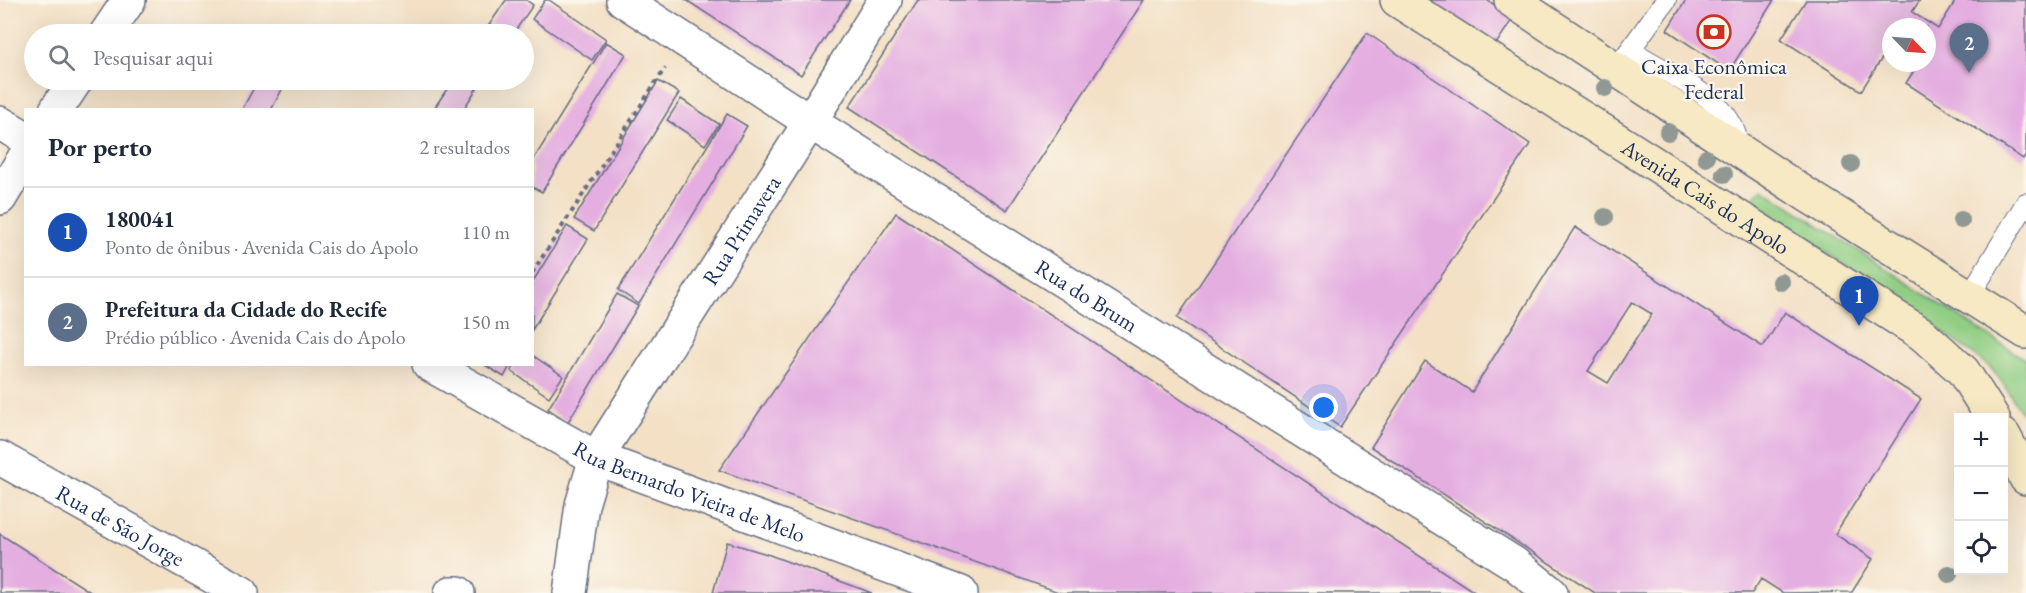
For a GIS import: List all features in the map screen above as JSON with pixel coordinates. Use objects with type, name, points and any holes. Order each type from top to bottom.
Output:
[{"type":"main road","name":"Avenida Cais do Apolo","points":[[1397,0],[1922,334],[1962,371],[1990,413]]},
{"type":"main road","points":[[1511,0],[1623,60],[1739,151],[2026,332]]},
{"type":"main road","points":[[2008,444],[2026,478]]},
{"type":"street","points":[[113,24],[129,0]]},
{"type":"street","name":"Rua do Brum","points":[[624,0],[810,122],[1515,564],[1551,593]]},
{"type":"street","name":"Rua Primavera","points":[[570,593],[582,505],[596,458],[885,0]]},
{"type":"street","points":[[57,108],[69,90]]},
{"type":"street","points":[[0,123],[24,137]]},
{"type":"street","points":[[0,198],[24,158]]},
{"type":"street","name":"Rua Bernardo Vieira de Melo","points":[[433,366],[596,458],[961,593]]},
{"type":"street","name":"Rua de São Jorge","points":[[0,458],[242,593]]},
{"type":"street","points":[[451,593],[458,593]]},
{"type":"lane","points":[[1623,60],[1666,0]]},
{"type":"lane","points":[[1970,295],[2026,203]]},
{"type":"path","points":[[534,270],[684,40]]},
{"type":"green space","points":[[1762,188],[2026,360],[2026,420],[1991,368],[1906,304],[1750,203]]},
{"type":"building","points":[[506,0],[526,0],[533,5],[520,24],[490,24]]},
{"type":"building","points":[[545,0],[549,0],[606,39],[592,60],[532,19]]},
{"type":"building","points":[[686,0],[850,0],[801,75]]},
{"type":"building","points":[[918,0],[1144,0],[1007,210],[849,107]]},
{"type":"building","points":[[1421,0],[1487,0],[1514,17],[1494,47]]},
{"type":"building","points":[[1686,0],[1774,0],[1729,71],[1667,30]]},
{"type":"building","points":[[1806,0],[1920,0],[1912,12],[1921,18],[1882,18],[1882,58],[1861,91],[1781,39]]},
{"type":"building","points":[[1956,0],[2026,0],[2026,154],[2023,159],[1906,83],[1913,72],[1936,72],[1936,28],[1938,29]]},
{"type":"building","points":[[1367,33],[1530,144],[1340,427],[1177,318]]},
{"type":"building","points":[[606,42],[626,54],[542,192],[534,188],[534,159]]},
{"type":"building","points":[[658,81],[679,93],[594,231],[574,219]]},
{"type":"building","points":[[253,90],[282,90],[272,108],[243,108]]},
{"type":"building","points":[[446,90],[476,90],[464,108],[434,108]]},
{"type":"building","points":[[681,99],[719,124],[705,145],[667,120]]},
{"type":"building","points":[[727,114],[747,126],[639,304],[618,290]]},
{"type":"building","points":[[896,213],[1476,593],[1061,593],[719,470]]},
{"type":"building","points":[[567,226],[588,239],[534,327],[534,280]]},
{"type":"building","points":[[1575,227],[1763,347],[1785,312],[1921,399],[1835,534],[1873,559],[1852,592],[1783,593],[1761,579],[1752,593],[1595,593],[1371,447],[1425,361],[1472,392]],"holes":[[[1632,302],[1652,314],[1608,383],[1588,371]]]},
{"type":"building","points":[[617,294],[638,306],[568,422],[548,409]]},
{"type":"building","points":[[534,356],[563,376],[549,397],[511,371],[514,366],[534,366]]},
{"type":"building","points":[[486,366],[510,366],[504,377]]},
{"type":"building","points":[[0,534],[92,593],[0,593]]},
{"type":"building","points":[[727,542],[767,554],[872,593],[713,593]]},
{"type":"place","name":"Caixa Econômica Federal","points":[[1714,32]]},
{"type":"place","name":"Prefeitura da Cidade do Recife","points":[[1969,73]]},
{"type":"place","name":"180041","points":[[1859,326]]}]
